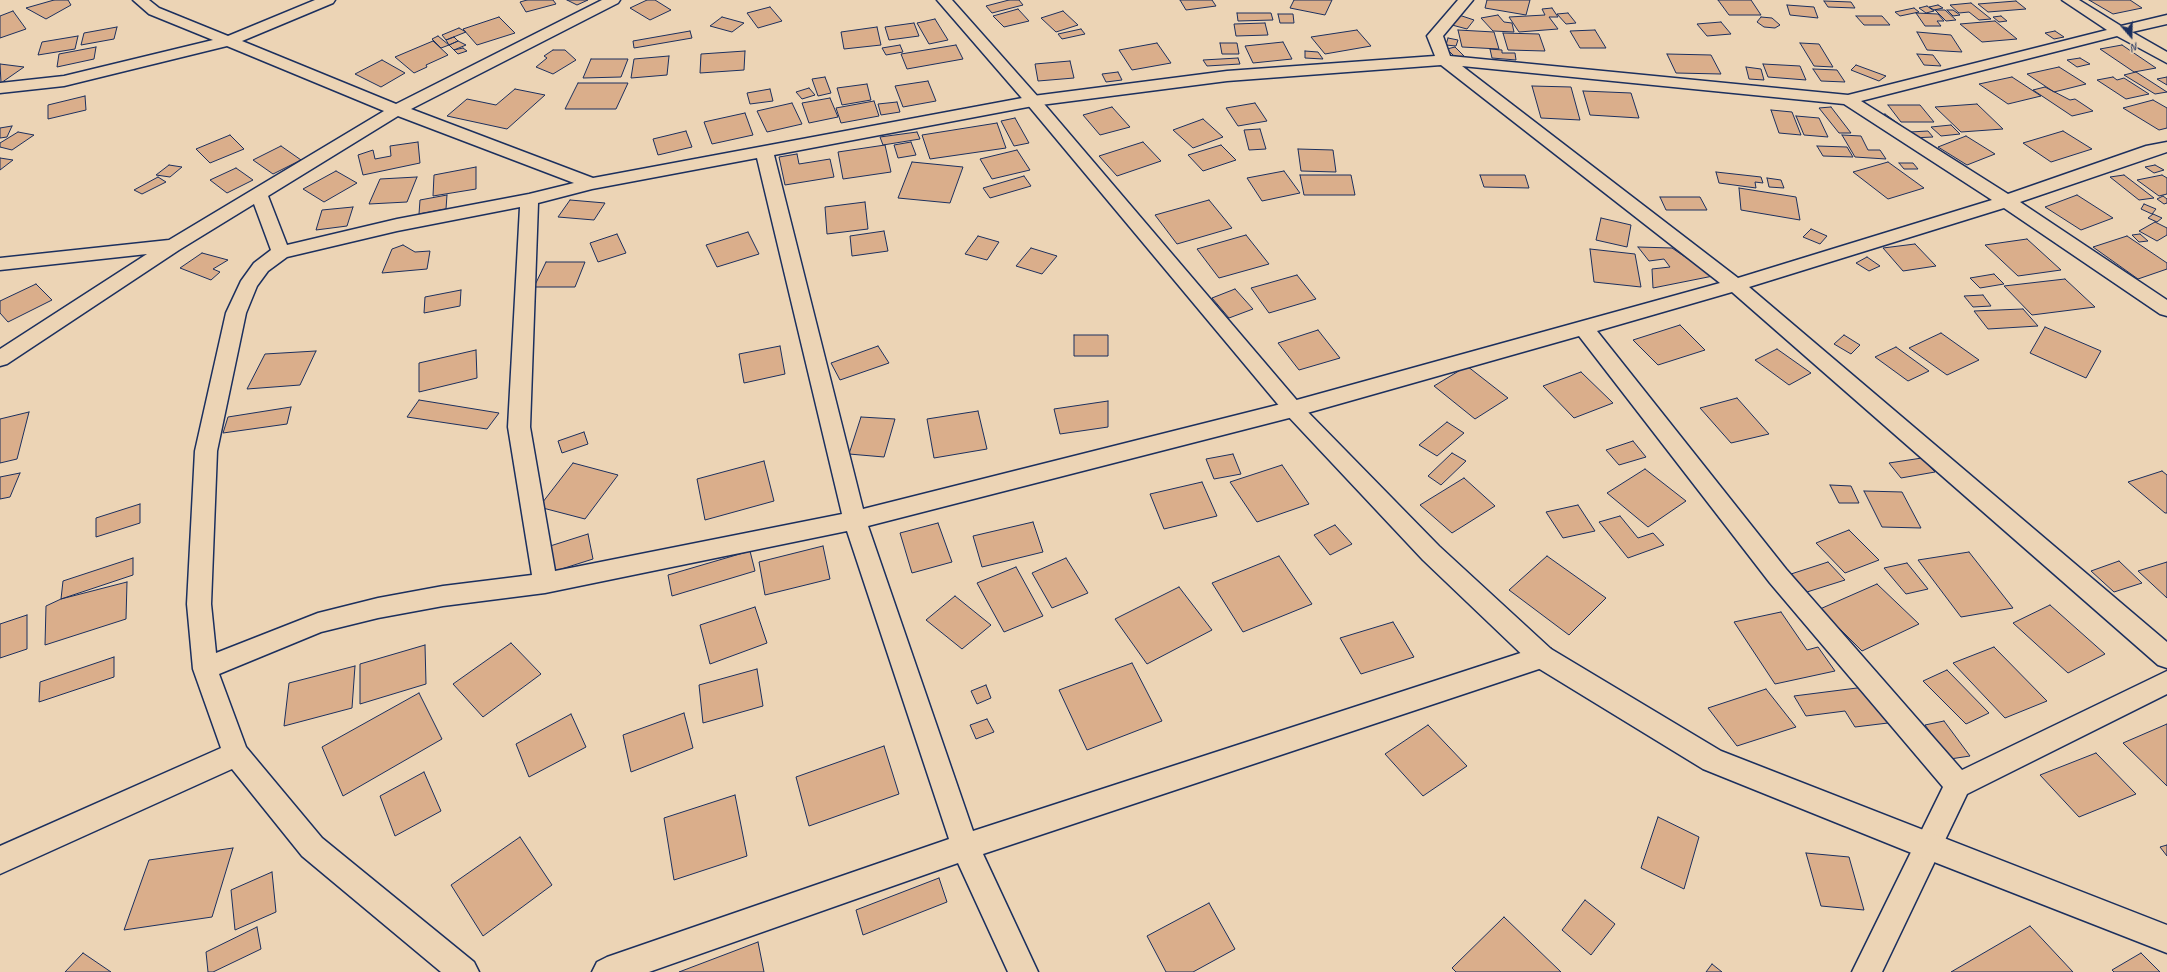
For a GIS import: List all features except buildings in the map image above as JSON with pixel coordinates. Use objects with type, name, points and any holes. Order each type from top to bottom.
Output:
[{"type":"street","points":[[140,0],[154,11],[397,110],[592,184]]},
{"type":"street","points":[[0,88],[64,81],[229,41],[328,0]]},
{"type":"street","points":[[0,359],[173,246],[397,110],[612,0]]},
{"type":"street","points":[[944,0],[1033,101],[1293,409],[1431,553],[1542,657],[1712,760],[1929,847],[2167,939]]},
{"type":"street","points":[[1466,0],[1434,36],[1444,60],[1735,285],[2167,658]]},
{"type":"street","points":[[2068,0],[2167,58]]},
{"type":"street","points":[[464,972],[312,847],[236,754],[205,669],[198,604],[206,451],[236,313],[248,285],[261,267],[282,252],[397,226],[529,200],[592,184],[764,150],[1033,101],[1227,76],[1444,60],[1848,100],[2167,19]]},
{"type":"street","points":[[1848,100],[2006,201],[2167,309]]},
{"type":"street","points":[[205,669],[318,623],[378,608],[444,596],[545,584],[855,520],[1293,409],[1735,285],[2006,201],[2152,150],[2167,147]]},
{"type":"street","points":[[764,150],[855,520],[965,847],[1023,972]]},
{"type":"street","points":[[259,194],[282,252]]},
{"type":"street","points":[[529,200],[518,427],[545,584]]},
{"type":"street","points":[[0,264],[173,246]]},
{"type":"street","points":[[1583,327],[1778,576],[1958,786]]},
{"type":"street","points":[[607,972],[965,847],[1542,657]]},
{"type":"street","points":[[1867,972],[1958,786],[2167,682]]},
{"type":"street","points":[[0,860],[236,754]]}]
